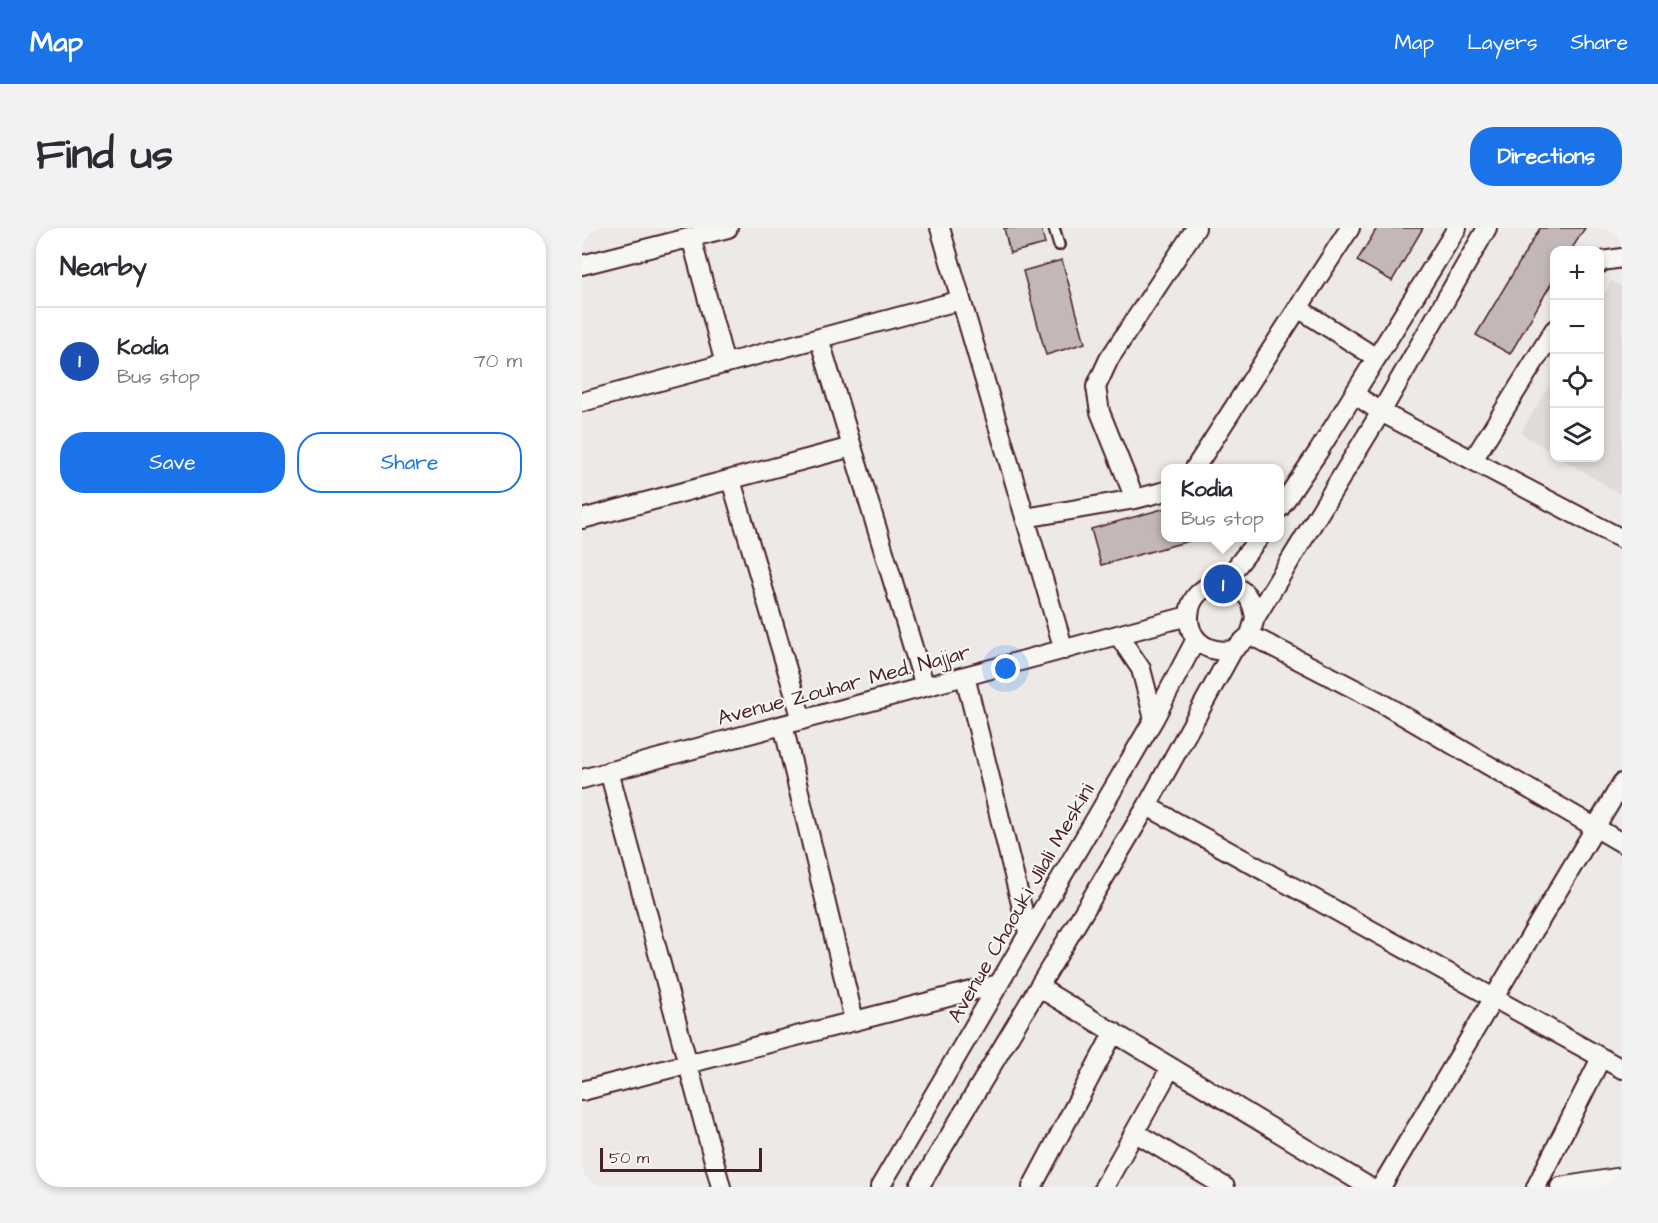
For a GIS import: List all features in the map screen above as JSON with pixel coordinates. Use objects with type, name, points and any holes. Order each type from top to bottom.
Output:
[{"type":"street","points":[[582,264],[728,228]]},
{"type":"street","points":[[940,228],[1064,650]]},
{"type":"street","points":[[1135,499],[1100,412],[1096,387],[1109,359],[1196,228]]},
{"type":"street","points":[[1198,464],[1350,228]]},
{"type":"street","points":[[1284,502],[1457,228]]},
{"type":"street","points":[[919,1187],[1147,806],[1233,650],[1253,627],[1487,228]]},
{"type":"street","points":[[691,237],[725,364]]},
{"type":"street","points":[[1604,261],[1622,258]]},
{"type":"street","points":[[582,402],[961,300]]},
{"type":"street","points":[[1298,308],[1375,357]]},
{"type":"street","points":[[1473,460],[1550,336]]},
{"type":"street","points":[[819,338],[925,687]]},
{"type":"street","points":[[1354,394],[1381,412],[1622,539]]},
{"type":"street","points":[[582,519],[852,447]]},
{"type":"street","points":[[730,480],[802,720]]},
{"type":"street","points":[[1025,518],[1161,492]]},
{"type":"street","points":[[1224,584],[1255,542]]},
{"type":"street","points":[[1233,650],[1213,650],[1196,639],[1188,616],[1191,603],[1199,592],[1210,586],[1224,584],[1236,587],[1247,595],[1253,606],[1253,627]]},
{"type":"street","name":"Avenue Zouhar Med. Najjar","points":[[582,779],[1188,616]]},
{"type":"street","points":[[1253,627],[1622,843]]},
{"type":"street","points":[[1118,635],[1141,669],[1155,720]]},
{"type":"street","name":"Avenue Chaouki Jilali Meskini","points":[[880,1187],[1028,932],[1155,720],[1196,639]]},
{"type":"street","points":[[965,676],[1028,932]]},
{"type":"street","points":[[783,725],[854,1020]]},
{"type":"street","points":[[609,771],[721,1187]]},
{"type":"street","points":[[1381,1187],[1622,783]]},
{"type":"street","points":[[1147,806],[1622,1069]]},
{"type":"street","points":[[582,1091],[999,984]]},
{"type":"street","points":[[1040,988],[1369,1187]]},
{"type":"street","points":[[1032,1187],[1114,1032]]},
{"type":"street","points":[[1536,1187],[1601,1058]]},
{"type":"street","points":[[1106,1186],[1171,1066]]},
{"type":"street","points":[[1136,1133],[1225,1187]]},
{"type":"street","points":[[1560,1187],[1586,1185],[1622,1177]]},
{"type":"lane","points":[[1054,228],[1059,245]]},
{"type":"shaded area","points":[[1611,281],[1622,287],[1622,495],[1568,462],[1604,462],[1604,294]]},
{"type":"shaded area","points":[[1550,384],[1550,451],[1521,433]]},
{"type":"building","points":[[1004,228],[1041,228],[1045,244],[1010,253]]},
{"type":"building","points":[[1377,228],[1423,228],[1392,281],[1357,261]]},
{"type":"building","points":[[1540,228],[1585,228],[1574,246],[1550,246],[1550,286],[1510,354],[1476,335]]},
{"type":"building","points":[[1062,260],[1085,343],[1046,355],[1023,271]]},
{"type":"building","points":[[1161,509],[1161,542],[1185,542],[1101,565],[1091,529]]},
{"type":"place","name":"Kodia","points":[[1223,584]]}]
